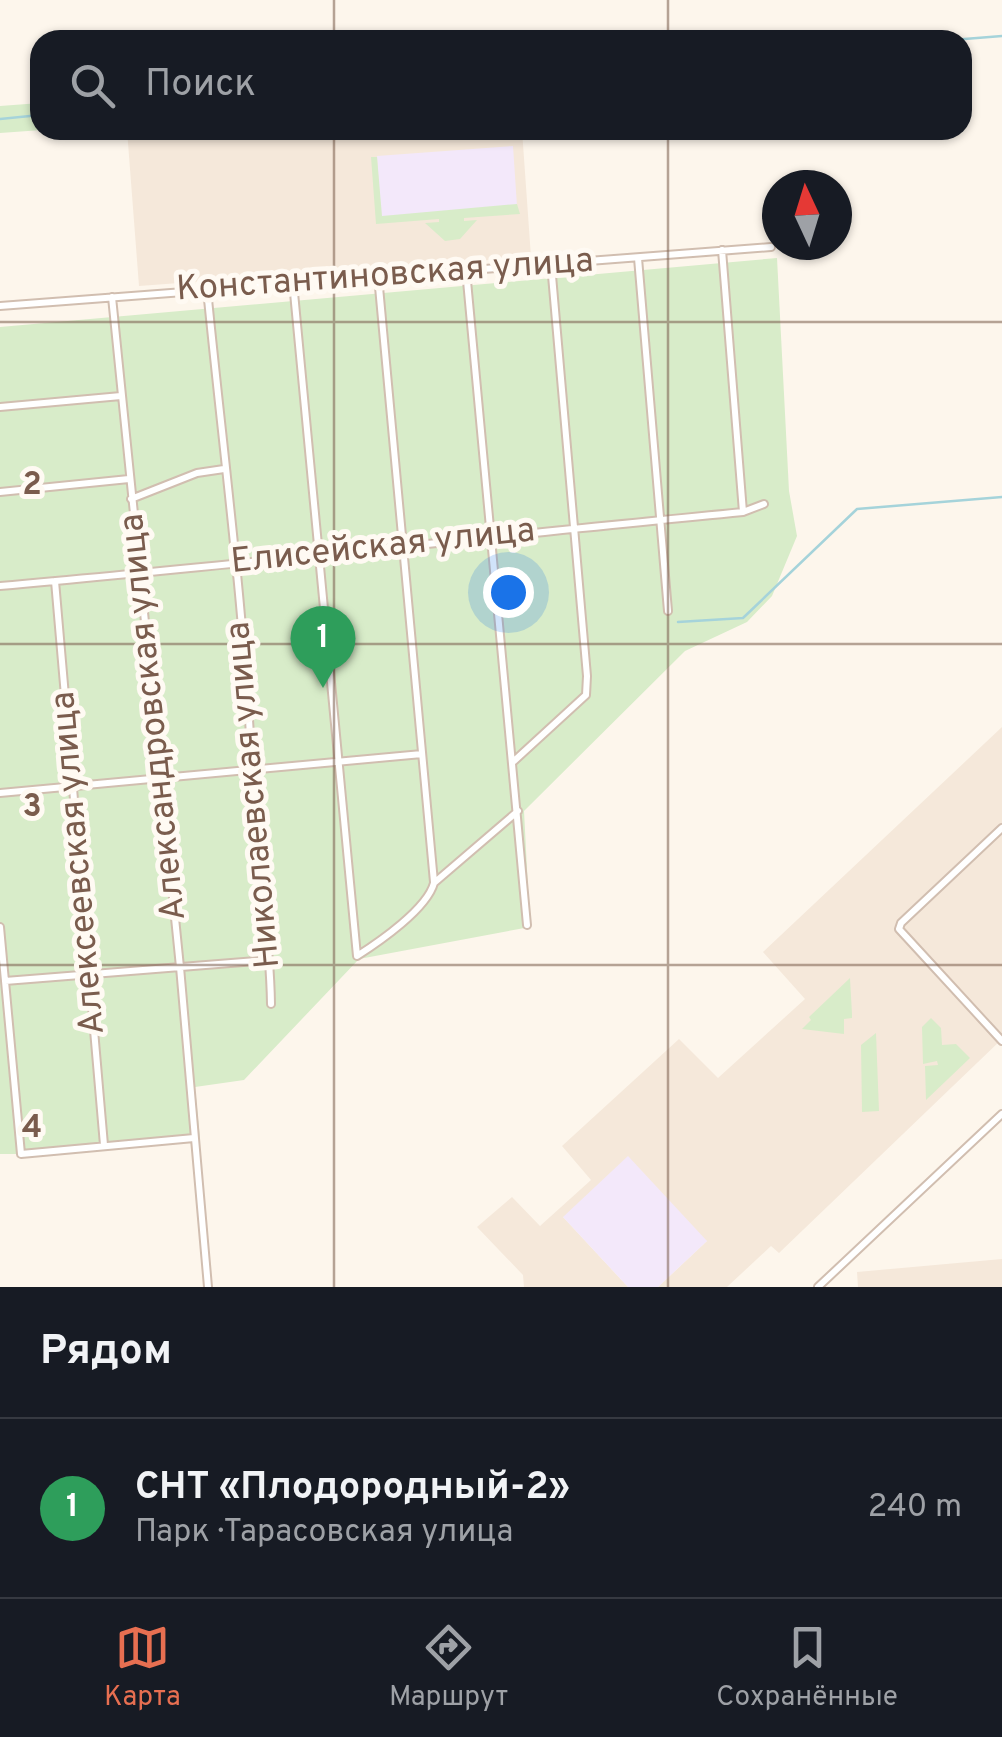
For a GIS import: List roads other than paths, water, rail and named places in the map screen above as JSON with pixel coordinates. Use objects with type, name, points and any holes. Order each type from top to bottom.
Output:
[{"type":"street","name":"Константиновская улица","points":[[0,306],[762,248]]},
{"type":"street","points":[[722,250],[743,512]]},
{"type":"street","points":[[638,258],[668,611]]},
{"type":"street","points":[[513,762],[586,695],[583,610],[551,264]]},
{"type":"street","points":[[466,270],[527,924]]},
{"type":"street","points":[[378,276],[434,884]]},
{"type":"street","points":[[293,282],[357,956],[378,943],[428,898],[434,884],[518,810]]},
{"type":"street","name":"Николаевская улица","points":[[207,289],[243,648],[271,1004]]},
{"type":"street","name":"Александровская улица","points":[[112,297],[180,967],[208,1287]]},
{"type":"street","points":[[0,407],[121,396]]},
{"type":"street","points":[[131,499],[197,473],[224,469]]},
{"type":"street","points":[[0,492],[130,479]]},
{"type":"street","name":"Елисейская улица","points":[[0,586],[743,512],[764,504]]},
{"type":"street","name":"Алексеевская улица","points":[[55,581],[104,1145]]},
{"type":"street","points":[[0,793],[422,754]]},
{"type":"street","points":[[1002,828],[900,929],[1002,1041]]},
{"type":"street","points":[[0,928],[21,1154],[194,1138]]},
{"type":"street","points":[[5,980],[268,960]]},
{"type":"street","points":[[818,1287],[1002,1114]]},
{"type":"waterway","points":[[972,38],[1002,36]]},
{"type":"waterway","points":[[0,119],[30,116]]},
{"type":"waterway","points":[[678,622],[743,618],[857,509],[1002,497]]},
{"type":"place","name":"СНТ «Плодородный-2»","points":[[323,688]]}]
